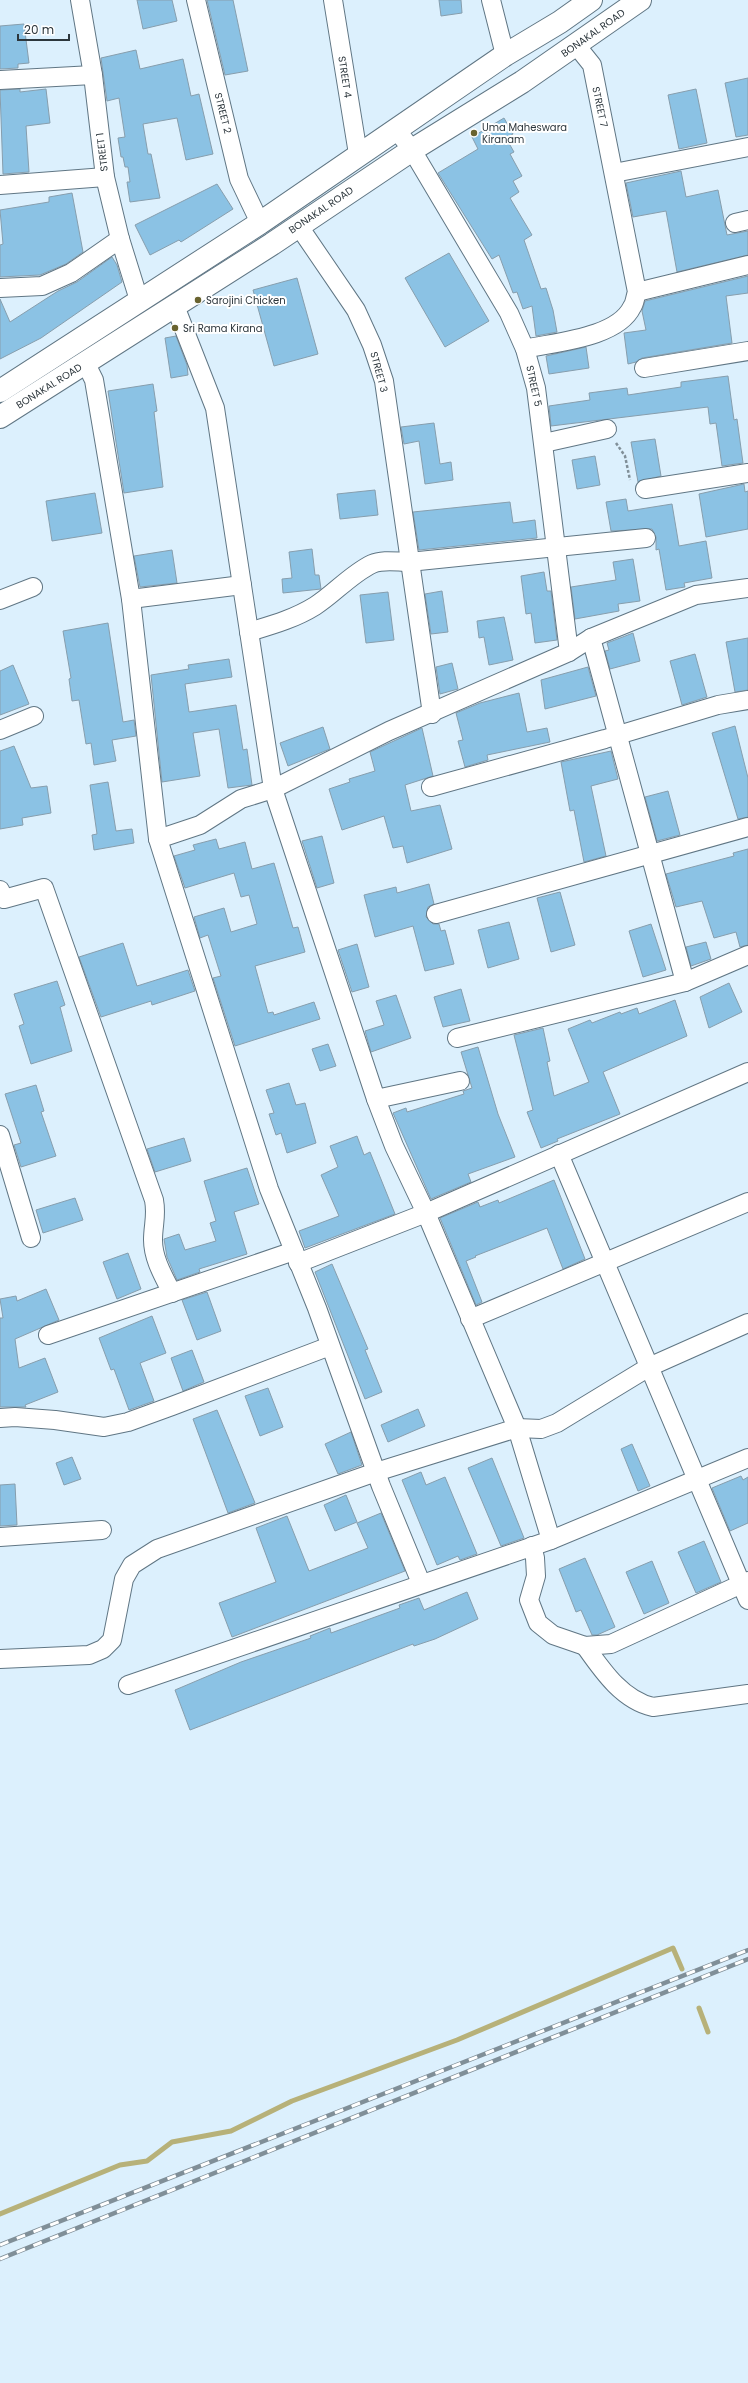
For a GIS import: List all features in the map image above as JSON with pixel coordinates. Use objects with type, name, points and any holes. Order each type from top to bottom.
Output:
[{"type":"main road","points":[[0,391],[260,223],[358,154],[505,55],[591,0]]},
{"type":"main road","name":"BONAKAL ROAD","points":[[0,417],[86,364],[412,150],[522,82],[640,0]]},
{"type":"street","name":"STREET 1","points":[[80,0],[94,74],[105,177],[120,239],[139,300]]},
{"type":"street","name":"STREET 2","points":[[196,0],[239,179],[260,223]]},
{"type":"street","name":"STREET 4","points":[[333,0],[358,154]]},
{"type":"street","points":[[491,0],[505,55]]},
{"type":"street","name":"STREET 7","points":[[576,45],[592,65],[637,292]]},
{"type":"street","points":[[0,80],[94,74]]},
{"type":"street","name":"STREET 5","points":[[396,129],[412,150],[509,313],[525,349],[536,388],[544,443],[569,652]]},
{"type":"street","points":[[614,173],[748,147]]},
{"type":"street","points":[[0,185],[105,177]]},
{"type":"street","name":"STREET 3","points":[[298,225],[356,310],[372,345],[381,374],[432,714]]},
{"type":"street","points":[[0,288],[42,286],[71,273],[120,239]]},
{"type":"street","points":[[525,349],[597,334],[619,323],[632,308],[637,292],[748,266]]},
{"type":"street","points":[[175,306],[215,408],[273,789],[376,1099],[394,1146],[426,1212],[517,1428],[550,1540]]},
{"type":"street","points":[[644,368],[748,351]]},
{"type":"street","points":[[86,364],[94,380],[131,600],[158,839],[269,1189],[330,1346],[376,1472],[421,1583]]},
{"type":"street","points":[[544,443],[607,429]]},
{"type":"street","points":[[645,489],[748,472]]},
{"type":"street","points":[[249,632],[292,618],[314,606],[373,564],[383,562],[409,562],[646,538]]},
{"type":"street","points":[[131,600],[242,585]]},
{"type":"street","points":[[0,600],[33,586]]},
{"type":"street","points":[[158,839],[200,824],[241,799],[273,789],[389,731],[432,714],[569,652],[591,638],[696,595],[748,588]]},
{"type":"street","points":[[591,638],[652,855],[685,982]]},
{"type":"street","points":[[431,787],[619,735],[718,705],[748,700]]},
{"type":"street","points":[[0,730],[34,716]]},
{"type":"street","points":[[436,914],[748,827]]},
{"type":"street","points":[[1,896],[44,888],[154,1200],[156,1212],[153,1240],[154,1252],[172,1293]]},
{"type":"street","points":[[457,1038],[685,982],[748,955]]},
{"type":"street","points":[[48,1335],[172,1293],[296,1257],[426,1212],[748,1072]]},
{"type":"street","points":[[376,1099],[460,1081]]},
{"type":"street","points":[[0,1136],[31,1238]]},
{"type":"street","points":[[532,1546],[535,1558],[536,1576],[529,1600],[538,1623],[554,1635],[585,1646],[611,1644],[746,1588],[649,1367],[560,1154]]},
{"type":"street","points":[[470,1319],[748,1202]]},
{"type":"street","points":[[0,1659],[90,1655],[103,1649],[112,1640],[124,1579],[132,1565],[157,1549],[376,1472],[517,1428],[541,1429],[557,1424],[649,1367],[748,1323]]},
{"type":"street","points":[[0,1418],[15,1416],[104,1427],[128,1422],[330,1346]]},
{"type":"street","points":[[128,1684],[550,1540],[697,1477],[748,1458]]},
{"type":"street","points":[[0,1537],[102,1530]]},
{"type":"street","points":[[585,1646],[606,1677],[629,1695],[653,1707],[748,1694]]},
{"type":"path","points":[[607,429],[624,456],[629,478],[635,487],[645,489]]},
{"type":"building","points":[[137,0],[172,0],[177,21],[143,29]]},
{"type":"building","points":[[207,0],[233,0],[248,71],[225,75]]},
{"type":"building","points":[[439,0],[461,0],[462,13],[441,16]]},
{"type":"building","points":[[24,24],[29,63],[18,64],[18,68],[0,69],[0,26]]},
{"type":"building","points":[[136,50],[140,69],[183,59],[191,96],[199,94],[213,154],[186,160],[177,118],[143,124],[148,154],[151,154],[160,198],[130,202],[127,182],[130,182],[128,167],[125,167],[123,157],[121,157],[118,138],[125,137],[119,98],[107,101],[101,58]]},
{"type":"building","points":[[748,78],[748,135],[736,137],[725,83]]},
{"type":"building","points":[[20,89],[20,92],[46,89],[50,123],[26,126],[29,172],[3,174],[0,90]]},
{"type":"building","points":[[696,89],[707,143],[679,149],[668,95]]},
{"type":"building","points":[[504,118],[513,134],[506,138],[514,152],[510,154],[522,176],[513,181],[519,192],[510,198],[532,235],[524,240],[541,289],[546,288],[553,310],[557,332],[536,336],[532,306],[523,309],[517,292],[513,293],[499,255],[492,259],[438,173],[478,149],[472,137]]},
{"type":"building","points":[[681,171],[686,197],[718,190],[727,235],[748,231],[748,255],[677,272],[666,211],[633,217],[626,183]]},
{"type":"building","points":[[217,184],[233,209],[181,242],[179,240],[150,255],[135,225]]},
{"type":"building","points":[[72,193],[83,252],[66,264],[40,275],[0,277],[0,245],[3,244],[0,210],[49,202],[49,197]]},
{"type":"building","points":[[449,253],[489,321],[445,347],[405,278]]},
{"type":"building","points":[[112,257],[117,265],[122,282],[41,338],[0,359],[0,299],[10,322],[58,291],[77,282]]},
{"type":"building","points":[[748,276],[748,293],[726,296],[732,343],[642,358],[636,362],[628,364],[624,333],[646,330],[642,311],[645,301]]},
{"type":"building","points":[[297,278],[318,354],[274,366],[253,290]]},
{"type":"building","points":[[176,336],[187,365],[188,375],[171,378],[165,338]]},
{"type":"building","points":[[586,347],[589,368],[549,374],[546,356]]},
{"type":"building","points":[[728,376],[734,420],[737,419],[743,463],[722,466],[716,423],[710,424],[708,407],[551,426],[549,406],[590,400],[589,393],[627,388],[628,395],[681,387],[681,382]]},
{"type":"building","points":[[153,384],[157,411],[154,412],[163,487],[124,493],[108,391]]},
{"type":"building","points":[[434,423],[440,464],[451,462],[453,480],[425,484],[419,441],[404,444],[401,427]]},
{"type":"building","points":[[655,439],[661,476],[638,482],[631,442]]},
{"type":"building","points":[[595,456],[600,485],[577,489],[572,460]]},
{"type":"building","points":[[744,484],[745,492],[748,491],[748,529],[706,537],[699,494]]},
{"type":"building","points":[[375,490],[378,515],[340,519],[337,494]]},
{"type":"building","points":[[95,493],[102,533],[52,541],[46,501]]},
{"type":"building","points":[[626,499],[628,511],[672,504],[679,546],[706,541],[712,578],[684,583],[685,587],[666,590],[659,549],[656,550],[656,537],[652,529],[611,531],[606,502]]},
{"type":"building","points":[[510,502],[513,523],[535,520],[537,538],[419,550],[413,512]]},
{"type":"building","points":[[312,549],[315,575],[319,575],[321,589],[283,593],[282,579],[292,578],[289,552]]},
{"type":"building","points":[[172,550],[177,583],[140,587],[134,556]]},
{"type":"building","points":[[633,559],[640,601],[618,604],[619,611],[575,619],[571,587],[616,580],[613,562]]},
{"type":"building","points":[[544,572],[547,591],[551,591],[557,640],[535,643],[531,613],[526,614],[521,576]]},
{"type":"building","points":[[442,591],[448,632],[431,634],[425,594]]},
{"type":"building","points":[[388,592],[394,640],[366,643],[360,595]]},
{"type":"building","points":[[504,617],[513,660],[489,665],[484,637],[479,638],[477,621]]},
{"type":"building","points":[[108,623],[123,722],[134,720],[136,736],[112,740],[116,761],[94,765],[91,743],[86,744],[79,700],[72,701],[69,679],[71,678],[63,631]]},
{"type":"building","points":[[633,633],[640,661],[610,669],[605,651],[609,650],[607,643]]},
{"type":"building","points":[[748,638],[748,690],[735,692],[726,642]]},
{"type":"building","points":[[695,654],[707,697],[682,705],[670,661]]},
{"type":"building","points":[[229,659],[232,677],[185,684],[189,712],[236,705],[243,750],[247,749],[252,785],[228,788],[219,729],[193,733],[200,776],[162,782],[151,675],[189,669],[188,665]]},
{"type":"building","points":[[452,663],[458,689],[440,694],[436,667]]},
{"type":"building","points":[[13,665],[29,704],[0,715],[0,671]]},
{"type":"building","points":[[588,667],[596,696],[545,709],[541,680]]},
{"type":"building","points":[[519,693],[527,732],[547,728],[550,742],[487,755],[488,760],[465,767],[458,741],[463,740],[456,713],[480,703]]},
{"type":"building","points":[[735,726],[748,778],[748,817],[738,819],[712,733]]},
{"type":"building","points":[[323,727],[330,749],[288,766],[280,743]]},
{"type":"building","points":[[422,728],[433,776],[405,785],[411,811],[440,805],[452,849],[407,863],[403,846],[393,848],[384,816],[342,830],[329,789],[350,782],[349,779],[375,771],[370,752]]},
{"type":"building","points":[[14,746],[31,788],[47,786],[51,813],[22,818],[23,825],[0,829],[0,751]]},
{"type":"building","points":[[611,751],[618,779],[591,786],[606,856],[584,862],[574,810],[570,811],[561,762]]},
{"type":"building","points":[[108,782],[116,831],[132,829],[134,843],[94,850],[92,835],[97,834],[90,785]]},
{"type":"building","points":[[668,791],[680,835],[657,841],[645,797]]},
{"type":"building","points":[[322,836],[334,883],[317,888],[302,841]]},
{"type":"building","points":[[216,839],[219,849],[245,842],[252,869],[274,863],[293,928],[298,927],[305,952],[255,966],[268,1013],[273,1012],[274,1015],[314,1002],[320,1019],[235,1046],[213,978],[221,976],[208,935],[200,938],[194,917],[224,908],[231,932],[257,924],[249,895],[241,897],[234,873],[185,888],[174,856],[195,850],[193,845]]},
{"type":"building","points":[[748,849],[748,945],[740,947],[736,932],[714,938],[702,901],[676,907],[666,874],[734,856],[733,853]]},
{"type":"building","points":[[429,884],[434,904],[428,907],[426,917],[433,924],[439,924],[441,931],[445,930],[454,964],[425,971],[413,926],[375,937],[364,895],[396,887],[397,893]]},
{"type":"building","points":[[560,892],[575,945],[551,952],[537,898]]},
{"type":"building","points":[[509,922],[519,959],[488,968],[478,930]]},
{"type":"building","points":[[651,924],[666,970],[643,977],[629,931]]},
{"type":"building","points":[[706,942],[711,959],[691,966],[686,947]]},
{"type":"building","points":[[123,943],[137,986],[188,970],[195,991],[152,1005],[151,1001],[101,1017],[79,957]]},
{"type":"building","points":[[357,944],[369,987],[352,992],[338,950]]},
{"type":"building","points":[[57,981],[65,1005],[60,1007],[72,1051],[31,1064],[19,1026],[24,1024],[14,994]]},
{"type":"building","points":[[729,983],[742,1012],[709,1028],[700,997]]},
{"type":"building","points":[[461,989],[470,1021],[443,1027],[434,997]]},
{"type":"building","points":[[396,995],[411,1038],[371,1052],[365,1031],[384,1025],[376,1001]]},
{"type":"building","points":[[675,1000],[687,1036],[603,1072],[620,1114],[557,1139],[558,1141],[541,1148],[527,1112],[533,1110],[514,1035],[543,1028],[550,1061],[547,1062],[554,1096],[589,1082],[568,1029],[590,1020],[592,1023],[620,1012],[621,1014],[637,1008],[639,1014]]},
{"type":"building","points":[[328,1044],[336,1066],[320,1071],[312,1049]]},
{"type":"building","points":[[478,1047],[498,1114],[515,1157],[468,1174],[471,1182],[431,1199],[393,1113],[406,1108],[407,1112],[464,1094],[463,1091],[472,1088],[461,1052]]},
{"type":"building","points":[[289,1083],[296,1105],[305,1103],[316,1143],[287,1153],[281,1133],[276,1135],[269,1114],[274,1113],[266,1090]]},
{"type":"building","points":[[36,1085],[44,1111],[41,1112],[56,1156],[21,1167],[14,1145],[21,1143],[5,1094]]},
{"type":"building","points":[[357,1136],[364,1155],[370,1152],[395,1214],[305,1248],[299,1231],[339,1216],[321,1175],[338,1167],[330,1146]]},
{"type":"building","points":[[184,1138],[191,1161],[155,1172],[147,1149]]},
{"type":"building","points":[[247,1168],[259,1204],[234,1212],[247,1254],[199,1269],[200,1272],[177,1280],[167,1257],[164,1239],[179,1234],[185,1250],[216,1241],[210,1223],[216,1221],[204,1181]]},
{"type":"building","points":[[554,1180],[585,1259],[563,1269],[547,1228],[475,1256],[476,1257],[466,1261],[482,1302],[476,1305],[440,1218],[478,1202],[480,1207],[498,1200],[499,1203]]},
{"type":"building","points":[[75,1198],[83,1220],[43,1233],[36,1210]]},
{"type":"building","points":[[128,1253],[141,1289],[117,1299],[103,1262]]},
{"type":"building","points":[[332,1264],[368,1349],[365,1350],[382,1392],[365,1399],[315,1272]]},
{"type":"building","points":[[46,1289],[59,1320],[15,1339],[19,1368],[45,1358],[58,1392],[25,1405],[26,1407],[0,1407],[0,1318],[3,1318],[0,1299],[16,1296],[17,1301]]},
{"type":"building","points":[[207,1292],[221,1331],[197,1340],[182,1300]]},
{"type":"building","points":[[152,1316],[166,1353],[140,1363],[154,1401],[129,1410],[114,1369],[111,1370],[99,1338]]},
{"type":"building","points":[[192,1350],[204,1382],[183,1391],[171,1358]]},
{"type":"building","points":[[268,1388],[283,1427],[260,1436],[245,1396]]},
{"type":"building","points":[[418,1409],[425,1426],[388,1442],[381,1425]]},
{"type":"building","points":[[217,1410],[255,1503],[228,1513],[193,1419]]},
{"type":"building","points":[[351,1432],[362,1465],[338,1474],[325,1444]]},
{"type":"building","points":[[632,1444],[650,1486],[638,1491],[621,1449]]},
{"type":"building","points":[[72,1457],[81,1479],[64,1485],[56,1463]]},
{"type":"building","points":[[492,1458],[524,1538],[501,1546],[468,1468]]},
{"type":"building","points":[[421,1472],[426,1485],[445,1477],[477,1554],[460,1560],[458,1556],[437,1565],[402,1480]]},
{"type":"building","points":[[741,1476],[743,1480],[748,1477],[748,1523],[730,1531],[712,1488]]},
{"type":"building","points":[[15,1484],[17,1525],[0,1526],[0,1485]]},
{"type":"building","points":[[346,1495],[357,1522],[335,1531],[324,1505]]},
{"type":"building","points":[[381,1513],[405,1571],[232,1637],[219,1603],[276,1582],[256,1528],[287,1516],[309,1571],[368,1548],[357,1523]]},
{"type":"building","points":[[704,1541],[721,1582],[696,1593],[678,1552]]},
{"type":"building","points":[[585,1558],[615,1627],[597,1635],[592,1635],[581,1610],[576,1612],[559,1569]]},
{"type":"building","points":[[652,1561],[669,1603],[644,1614],[626,1572]]},
{"type":"building","points":[[467,1592],[478,1619],[435,1639],[414,1646],[413,1644],[190,1730],[175,1690],[241,1662],[311,1638],[310,1636],[330,1628],[331,1633],[400,1608],[399,1605],[419,1598],[424,1610]]},
{"type":"waterway","points":[[0,2214],[120,2165],[147,2161],[172,2142],[231,2131],[292,2101],[457,2040],[673,1948],[682,1969]]},
{"type":"waterway","points":[[699,2008],[708,2032]]},
{"type":"railway","points":[[0,2245],[748,1950]]},
{"type":"railway","points":[[0,2259],[748,1959]]},
{"type":"place","name":"Uma Maheswara Kiranam","points":[[474,133]]},
{"type":"place","name":"Sarojini Chicken","points":[[198,300]]},
{"type":"place","name":"Sri Rama Kirana","points":[[175,328]]}]
